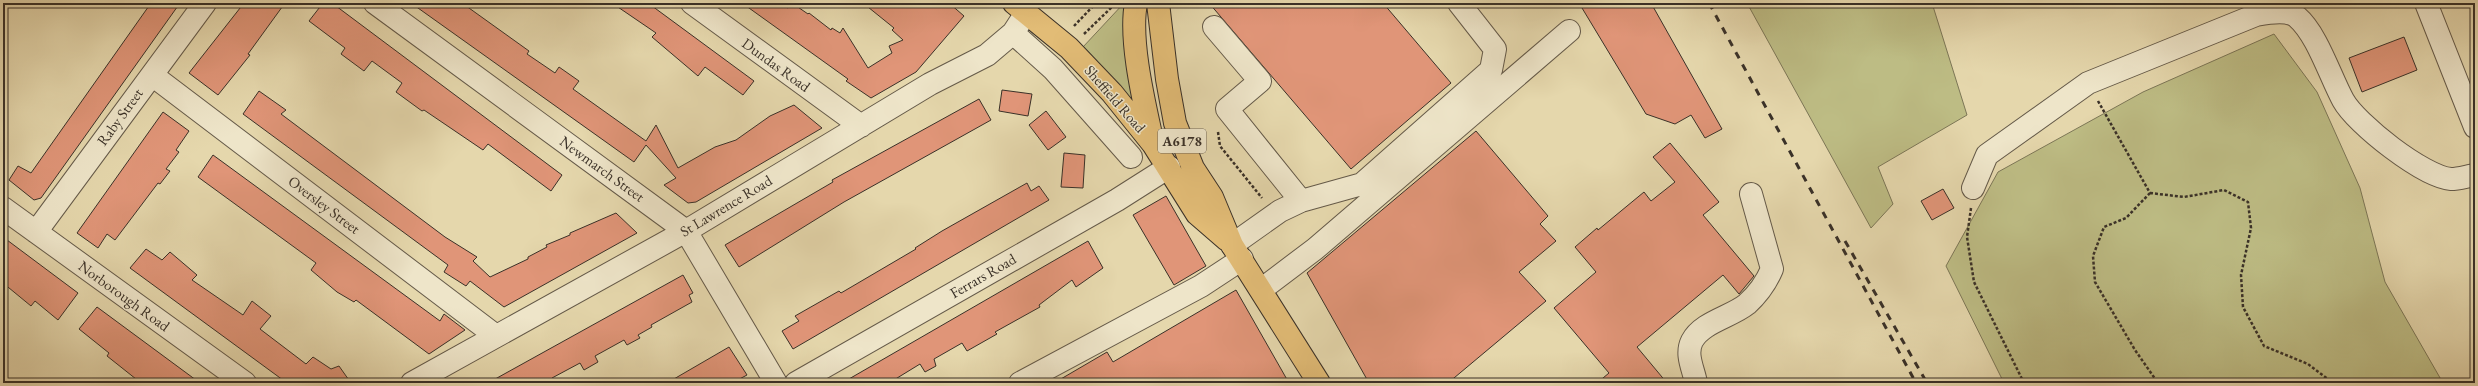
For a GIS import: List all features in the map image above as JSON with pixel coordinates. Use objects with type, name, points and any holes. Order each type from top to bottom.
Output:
[{"type":"main road","points":[[1136,3],[1136,37],[1144,102],[1153,144]]},
{"type":"main road","name":"Sheffield Road","points":[[1158,3],[1162,27],[1166,79],[1175,123],[1193,168],[1212,198],[1237,252],[1262,289],[1319,383]]},
{"type":"main road","name":"Sheffield Road","points":[[1023,6],[1069,48],[1112,93],[1153,144],[1198,214],[1237,252]]},
{"type":"main road","points":[[1169,167],[1177,155],[1175,123]]},
{"type":"street","name":"Raby Street","points":[[36,232],[205,3]]},
{"type":"street","name":"Newmarch Street","points":[[375,3],[686,231],[776,383]]},
{"type":"street","name":"Dundas Road","points":[[692,3],[860,126]]},
{"type":"street","points":[[1162,27],[1168,3]]},
{"type":"street","points":[[1020,383],[1202,286],[1280,211],[1301,201],[1362,184],[1491,70],[1495,49],[1459,3]]},
{"type":"street","points":[[2426,3],[2475,127]]},
{"type":"street","name":"St Lawrence Road","points":[[412,383],[686,231],[930,84],[988,55],[1013,33],[1023,6]]},
{"type":"street","points":[[1973,188],[1987,155],[2088,83],[2261,9],[2297,17],[2311,37],[2344,102],[2373,133],[2419,168],[2451,179],[2475,175]]},
{"type":"street","points":[[1214,27],[1260,81],[1227,109],[1301,201]]},
{"type":"street","points":[[1262,289],[1314,249],[1569,31]]},
{"type":"street","name":"Sheffield Road","points":[[1013,33],[1053,68],[1131,157]]},
{"type":"street","name":"Oversley Street","points":[[152,75],[496,336]]},
{"type":"street","name":"Ferrars Road","points":[[796,383],[1117,200],[1169,167]]},
{"type":"street","points":[[1696,383],[1689,358],[1692,342],[1704,329],[1746,304],[1766,283],[1772,270],[1750,194]]},
{"type":"street","name":"Norborough Road","points":[[3,208],[245,383]]},
{"type":"path","points":[[1069,48],[1115,3]]},
{"type":"path","points":[[2088,83],[2150,193]]},
{"type":"path","points":[[1973,188],[1967,236],[1974,282],[2024,383]]},
{"type":"path","points":[[2150,193],[2184,197],[2224,190],[2248,202],[2251,228],[2241,274],[2243,307],[2264,346],[2308,364],[2333,383]]},
{"type":"path","points":[[2150,193],[2126,218],[2104,227],[2093,256],[2095,282],[2135,350],[2158,383]]},
{"type":"shaded area","points":[[1124,3],[1131,3],[1137,107],[1083,47]]},
{"type":"shaded area","points":[[1747,3],[1932,3],[1967,115],[1878,167],[1893,204],[1871,228]]},
{"type":"shaded area","points":[[2274,34],[2317,92],[2360,188],[2385,282],[2443,383],[2004,383],[1946,266],[1998,172],[2143,92]]},
{"type":"building","points":[[151,3],[180,3],[41,198],[34,200],[9,180],[18,166],[31,173]]},
{"type":"building","points":[[244,3],[285,3],[248,54],[250,55],[218,95],[189,73]]},
{"type":"building","points":[[323,3],[332,3],[562,175],[551,191],[488,144],[483,150],[424,110],[422,111],[396,92],[402,83],[372,61],[364,71],[341,54],[345,48],[309,21]]},
{"type":"building","points":[[411,3],[462,3],[529,51],[527,54],[555,73],[559,67],[579,81],[573,89],[646,141],[656,125],[678,168],[715,147],[736,140],[770,116],[794,105],[822,128],[696,202],[688,203],[664,185],[676,178],[646,145],[634,162]]},
{"type":"building","points":[[612,3],[648,3],[754,81],[743,95],[705,67],[698,76],[652,37],[656,33]]},
{"type":"building","points":[[742,3],[780,3],[788,8],[792,3],[808,14],[809,13],[831,30],[832,28],[840,33],[843,28],[868,68],[892,53],[889,46],[903,40],[892,30],[894,28],[863,3],[949,3],[964,16],[916,72],[871,98],[846,81],[848,79]]},
{"type":"building","points":[[1209,3],[1383,3],[1451,83],[1351,169]]},
{"type":"building","points":[[1579,3],[1651,3],[1722,129],[1705,138],[1691,115],[1675,124],[1646,114]]},
{"type":"building","points":[[2404,37],[2417,70],[2362,92],[2349,58]]},
{"type":"building","points":[[1002,90],[1032,94],[1028,116],[999,111]]},
{"type":"building","points":[[259,91],[286,110],[281,114],[445,237],[477,257],[473,261],[490,277],[528,259],[528,257],[547,247],[546,245],[616,213],[637,233],[504,307],[470,281],[466,286],[444,272],[448,265],[243,114]]},
{"type":"building","points":[[979,99],[991,120],[844,202],[739,267],[725,245],[833,182],[832,180]]},
{"type":"building","points":[[1046,111],[1066,137],[1048,150],[1029,125]]},
{"type":"building","points":[[163,112],[189,131],[176,150],[179,152],[166,169],[170,171],[160,184],[158,183],[115,240],[107,234],[98,248],[77,233]]},
{"type":"building","points":[[1476,131],[1548,216],[1540,224],[1556,241],[1519,272],[1546,301],[1448,383],[1369,383],[1307,273]]},
{"type":"building","points":[[1670,143],[1719,202],[1703,215],[1754,276],[1739,294],[1723,275],[1637,347],[1667,383],[1597,383],[1609,373],[1554,308],[1596,272],[1575,247],[1644,192],[1651,201],[1675,182],[1653,157]]},
{"type":"building","points":[[1064,153],[1085,155],[1083,188],[1061,187]]},
{"type":"building","points":[[213,155],[440,321],[444,314],[465,330],[429,354],[356,300],[354,302],[337,292],[311,270],[316,263],[198,177]]},
{"type":"building","points":[[1027,183],[1031,191],[1039,186],[1049,200],[793,349],[782,331],[799,321],[795,316],[839,291],[841,293],[916,249],[915,248],[942,231]]},
{"type":"building","points":[[1943,189],[1954,208],[1932,220],[1921,201]]},
{"type":"building","points":[[1166,196],[1206,266],[1174,285],[1133,215]]},
{"type":"building","points":[[3,237],[78,293],[58,320],[35,301],[31,306],[3,283]]},
{"type":"building","points":[[1088,241],[1103,268],[1076,287],[1072,280],[1039,305],[1040,307],[995,332],[997,334],[967,351],[962,343],[934,359],[936,366],[925,372],[920,364],[889,383],[842,383]]},
{"type":"building","points":[[146,249],[162,260],[170,252],[197,275],[192,280],[243,315],[252,301],[271,316],[260,329],[306,364],[313,357],[331,369],[339,366],[351,383],[287,383],[130,268]]},
{"type":"building","points":[[683,275],[693,293],[689,295],[692,302],[651,325],[652,327],[638,335],[640,338],[627,345],[624,340],[595,356],[598,362],[584,370],[580,363],[552,378],[555,383],[488,383]]},
{"type":"building","points":[[1236,290],[1289,383],[1054,383],[1107,352],[1113,362]]},
{"type":"building","points":[[97,307],[200,383],[141,383],[107,356],[109,353],[79,329]]},
{"type":"building","points":[[729,347],[747,375],[732,383],[667,383]]},
{"type":"railway","points":[[1709,3],[1916,383]]},
{"type":"railway","points":[[1845,241],[1927,383]]}]
